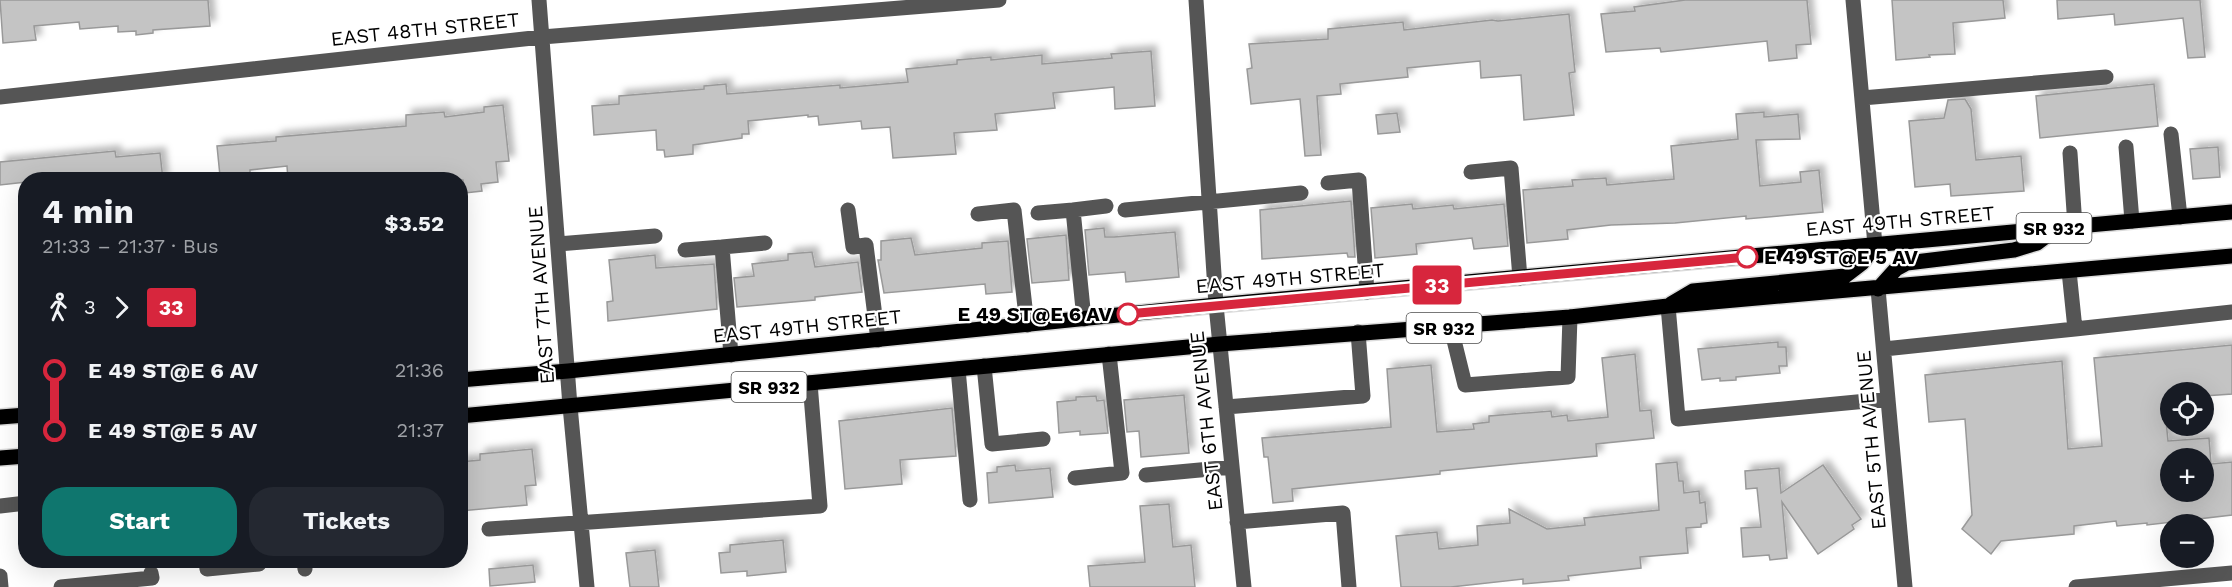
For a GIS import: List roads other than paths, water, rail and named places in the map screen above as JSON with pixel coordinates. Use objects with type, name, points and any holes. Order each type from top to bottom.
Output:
[{"type":"main road","name":"EAST 49TH STREET","points":[[468,379],[1216,305],[2232,212]]},
{"type":"main road","points":[[1878,289],[1896,269],[1907,263],[2014,250],[2037,243],[2057,228]]},
{"type":"main road","points":[[1668,306],[1693,291],[1845,276],[1862,263],[1875,245]]},
{"type":"main road","name":"SR 932","points":[[468,415],[1109,354],[1358,332],[1570,317],[1668,306],[2232,256]]},
{"type":"main road","points":[[0,417],[18,416]]},
{"type":"main road","points":[[0,458],[18,457]]},
{"type":"street","name":"EAST 7TH AVENUE","points":[[539,0],[570,406],[587,587]]},
{"type":"street","name":"EAST 48TH STREET","points":[[0,97],[542,37],[999,0]]},
{"type":"street","name":"EAST 6TH AVENUE","points":[[1196,0],[1216,305],[1244,587]]},
{"type":"street","points":[[1853,0],[1875,245]]},
{"type":"street","points":[[1862,98],[2106,77]]},
{"type":"street","points":[[2171,134],[2180,217]]},
{"type":"street","points":[[2126,147],[2132,221]]},
{"type":"street","points":[[2070,153],[2075,226]]},
{"type":"street","points":[[1470,172],[1511,168],[1520,278]]},
{"type":"street","points":[[1328,183],[1359,180],[1367,292]]},
{"type":"street","points":[[1125,210],[1301,193]]},
{"type":"street","points":[[1038,213],[1106,206]]},
{"type":"street","points":[[848,210],[853,247],[866,245],[878,340]]},
{"type":"street","points":[[978,214],[1014,210],[1027,325]]},
{"type":"street","points":[[1072,210],[1084,319]]},
{"type":"street","points":[[558,244],[655,236]]},
{"type":"street","points":[[685,250],[765,243]]},
{"type":"street","points":[[723,247],[731,355]]},
{"type":"street","points":[[2069,271],[2075,329]]},
{"type":"street","name":"EAST 5TH AVENUE","points":[[1878,289],[1905,587]]},
{"type":"street","points":[[1668,306],[1678,418],[1888,399]]},
{"type":"street","points":[[1884,349],[2232,312]]},
{"type":"street","points":[[1451,327],[1465,385],[1568,377],[1570,317]]},
{"type":"street","points":[[1226,407],[1363,396],[1358,332]]},
{"type":"street","points":[[1075,478],[1122,473],[1109,354]]},
{"type":"street","points":[[984,366],[992,444],[1043,439]]},
{"type":"street","points":[[958,369],[970,500]]},
{"type":"street","points":[[489,529],[819,506],[810,383]]},
{"type":"street","points":[[1146,475],[1232,467]]},
{"type":"street","points":[[0,506],[18,504]]},
{"type":"street","points":[[1237,522],[1343,513],[1349,587]]},
{"type":"street","points":[[61,587],[152,578],[151,573]]},
{"type":"street","points":[[2076,587],[2232,573]]},
{"type":"street","points":[[0,576],[1,587]]},
{"type":"place","name":"E 49 ST@E 5 AV","points":[[1747,257]]},
{"type":"place","name":"E 49 ST@E 6 AV","points":[[1128,314]]}]
